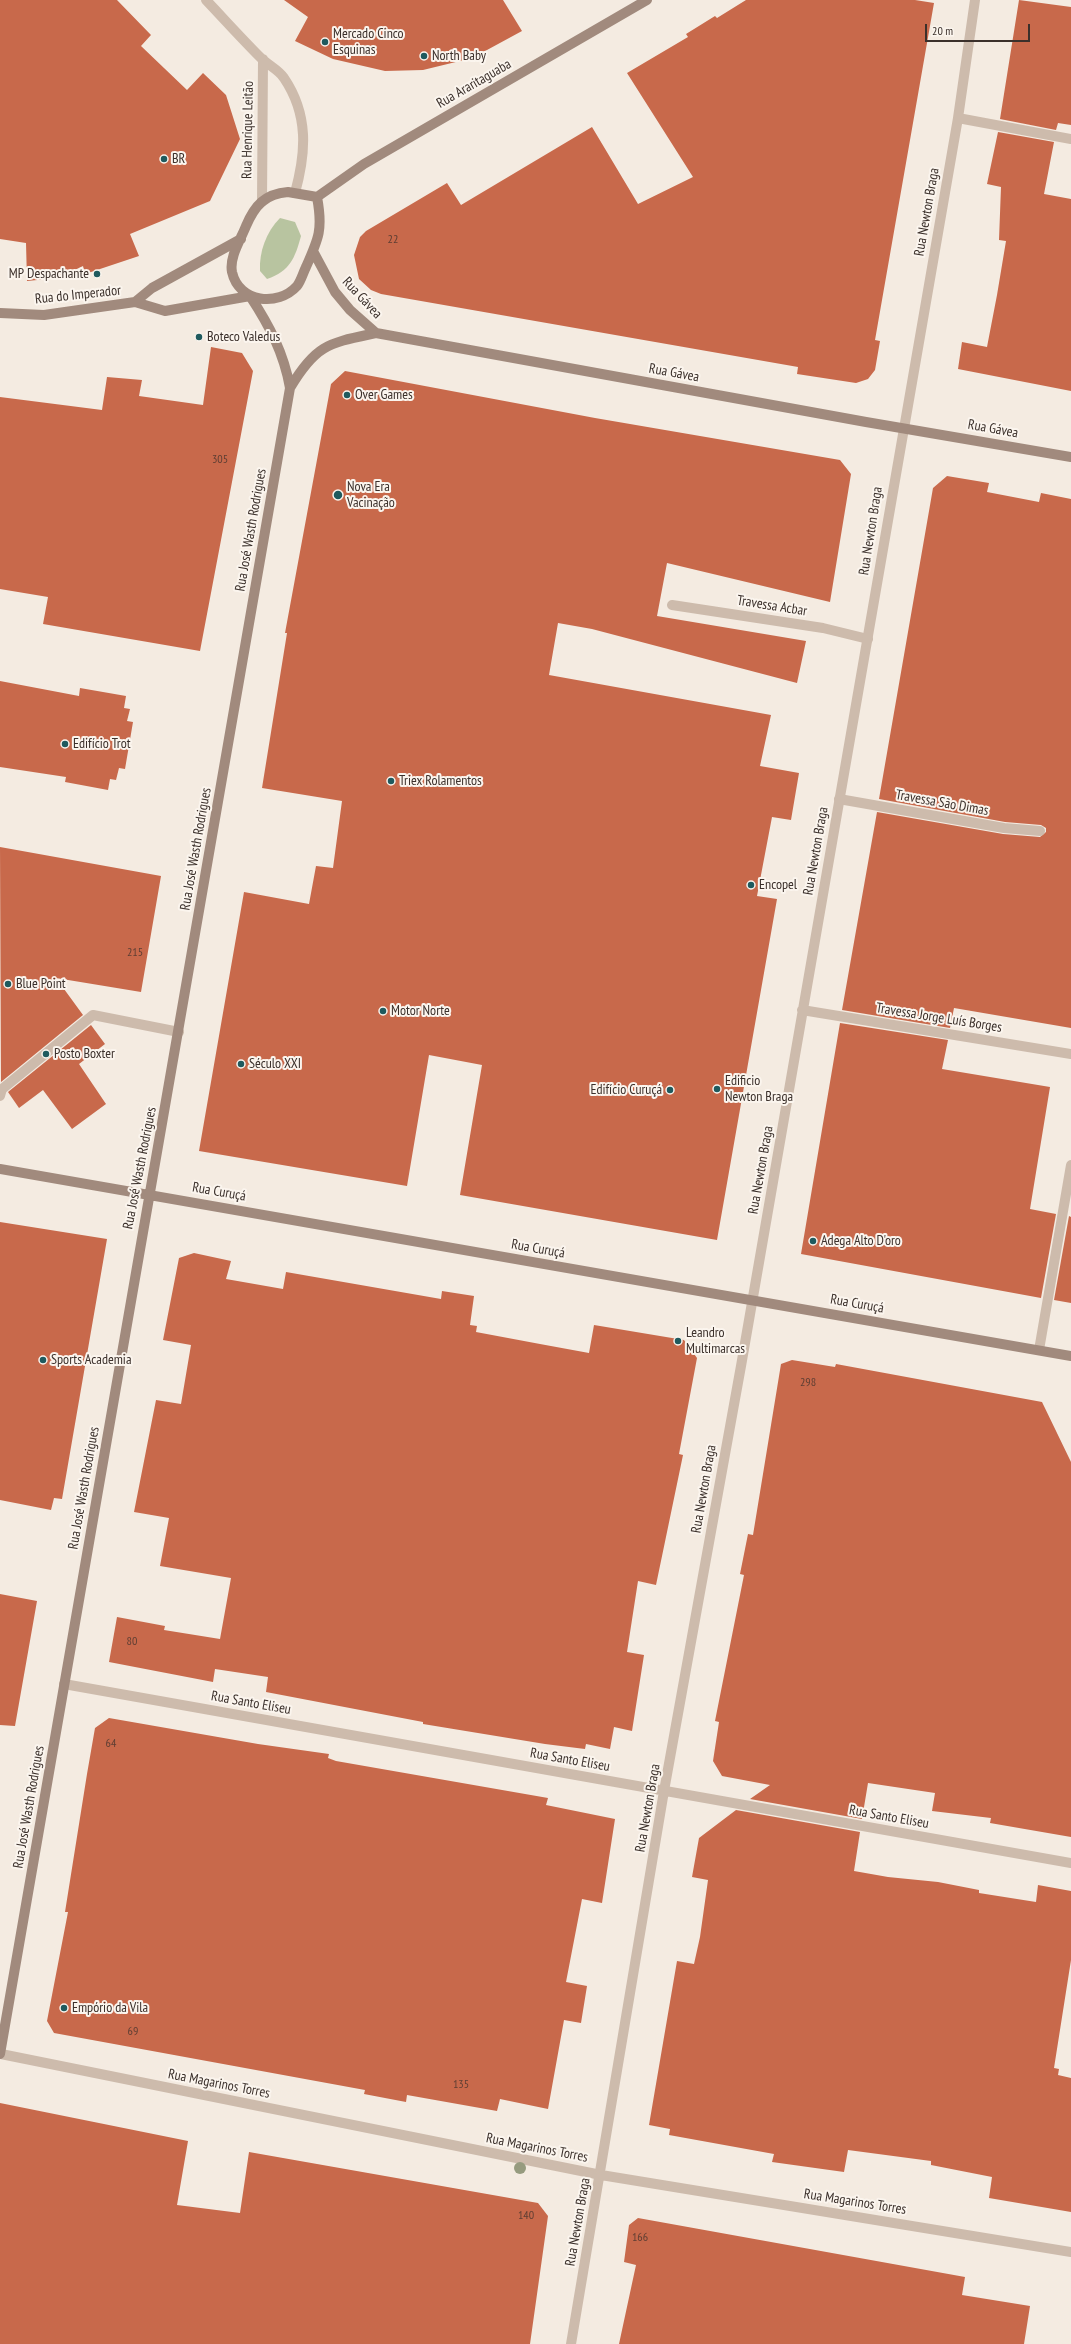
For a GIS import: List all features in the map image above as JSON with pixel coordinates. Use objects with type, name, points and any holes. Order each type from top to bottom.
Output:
[{"type":"street","name":"Rua Henrique Leitão","points":[[206,0],[263,59],[284,77],[297,104],[304,134],[303,164],[295,193]]},
{"type":"street","name":"Rua Araritaguaba","points":[[317,197],[370,160],[647,0]]},
{"type":"street","name":"Rua Newton Braga","points":[[571,2344],[601,2175],[664,1791],[868,639],[903,428],[958,118],[975,0]]},
{"type":"street","name":"Rua Henrique Leitão","points":[[262,202],[263,59]]},
{"type":"street","points":[[958,118],[1071,139]]},
{"type":"street","points":[[274,193],[295,193],[317,197],[321,218],[320,232],[298,285],[284,296],[267,300],[250,296],[238,285],[232,271],[234,253],[252,211],[274,193]]},
{"type":"street","name":"Rua do Imperador","points":[[135,302],[152,288],[241,239]]},
{"type":"street","name":"Rua Gávea","points":[[313,251],[335,292],[350,310],[376,333],[903,428],[1071,456]]},
{"type":"street","name":"Rua do Imperador","points":[[0,313],[44,315],[135,302],[165,311],[250,296]]},
{"type":"street","name":"Rua José Wasth Rodrigues","points":[[0,2054],[290,388],[280,349],[272,331],[250,296]]},
{"type":"street","points":[[290,388],[302,367],[319,351],[340,340],[376,333]]},
{"type":"street","name":"Travessa Acbar","points":[[672,605],[823,628],[868,639]]},
{"type":"street","name":"Travessa São Dimas","points":[[839,799],[1004,828],[1040,831]]},
{"type":"street","name":"Travessa Jorge Luís Borges","points":[[802,1010],[1071,1054]]},
{"type":"street","points":[[0,1096],[2,1089],[93,1015],[179,1032]]},
{"type":"street","points":[[1039,1350],[1071,1165]]},
{"type":"street","name":"Rua Curuçá","points":[[0,1169],[752,1299],[1071,1356]]},
{"type":"street","name":"Rua Santo Eliseu","points":[[64,1684],[1071,1863]]},
{"type":"street","name":"Rua Magarinos Torres","points":[[0,2054],[601,2175],[1071,2252]]},
{"type":"green space","points":[[280,218],[295,222],[301,236],[294,257],[290,263],[281,272],[267,279],[260,271],[262,250],[267,236]]},
{"type":"building","points":[[0,0],[117,0],[151,35],[141,46],[187,90],[203,73],[226,95],[240,139],[210,201],[130,234],[139,256],[85,274],[83,266],[58,278],[27,281],[26,243],[0,239]]},
{"type":"building","points":[[284,0],[503,0],[522,31],[487,50],[464,60],[423,70],[385,71],[333,59],[295,41],[308,17]]},
{"type":"building","points":[[746,0],[915,0],[934,3],[875,340],[880,341],[875,370],[868,379],[856,383],[797,374],[798,367],[381,294],[371,290],[359,279],[354,255],[360,237],[366,231],[447,183],[461,205],[592,127],[638,204],[693,177],[627,73],[688,37],[686,34],[715,16],[717,18]]},
{"type":"building","points":[[1019,0],[1071,7],[1071,125],[1058,123],[1056,130],[1000,119]]},
{"type":"building","points":[[998,132],[1054,142],[1044,194],[1071,199],[1071,391],[958,369],[962,342],[987,347],[997,295],[1006,241],[999,240],[1001,187],[987,184]]},
{"type":"building","points":[[211,347],[242,353],[253,371],[200,651],[43,624],[48,597],[0,589],[0,397],[102,410],[107,377],[142,380],[139,396],[203,405]]},
{"type":"building","points":[[345,371],[595,418],[840,460],[851,474],[830,602],[667,563],[657,616],[806,641],[797,683],[592,629],[558,623],[549,675],[771,715],[760,766],[799,773],[791,820],[772,817],[757,896],[777,899],[717,1240],[460,1195],[482,1065],[429,1055],[407,1186],[199,1151],[244,892],[309,904],[316,866],[333,868],[342,801],[262,788],[287,633],[285,633],[331,384]]},
{"type":"building","points":[[947,476],[989,483],[987,492],[1039,502],[1041,493],[1071,499],[1071,1028],[954,1008],[950,1028],[842,1010],[877,812],[1003,834],[1040,837],[1046,832],[1046,828],[1041,825],[1005,822],[879,799],[933,488]]},
{"type":"building","name":"Edifício Trot","points":[[0,681],[79,696],[80,688],[126,696],[124,708],[130,709],[127,721],[133,722],[125,769],[119,768],[116,780],[110,779],[108,790],[65,782],[66,777],[0,767]]},
{"type":"building","points":[[0,847],[161,876],[141,992],[56,978],[83,1015],[1,1082]]},
{"type":"building","points":[[840,1023],[948,1040],[942,1069],[1050,1087],[1030,1209],[1056,1214],[1041,1298],[801,1254]]},
{"type":"building","points":[[91,1025],[105,1044],[79,1064],[106,1104],[72,1129],[43,1090],[19,1108],[8,1092]]},
{"type":"building","points":[[1069,1216],[1071,1217],[1071,1303],[1054,1300]]},
{"type":"building","name":"Sports Academia","points":[[0,1222],[107,1239],[62,1499],[54,1498],[51,1510],[0,1500]]},
{"type":"building","points":[[194,1253],[231,1261],[226,1279],[283,1289],[286,1272],[441,1299],[442,1291],[474,1296],[470,1325],[477,1326],[476,1332],[589,1353],[594,1325],[684,1340],[697,1358],[679,1454],[683,1455],[656,1585],[638,1581],[627,1652],[644,1655],[632,1731],[614,1727],[610,1749],[586,1744],[585,1749],[545,1744],[423,1724],[423,1722],[266,1692],[268,1677],[215,1669],[213,1682],[109,1662],[117,1617],[165,1626],[164,1630],[220,1639],[231,1578],[160,1566],[169,1518],[134,1512],[156,1400],[181,1404],[191,1345],[163,1340],[179,1258]]},
{"type":"building","points":[[792,1360],[835,1367],[836,1364],[1042,1402],[1071,1462],[1071,1837],[990,1823],[991,1818],[932,1811],[935,1793],[868,1783],[862,1819],[750,1799],[770,1785],[722,1776],[713,1761],[719,1722],[715,1721],[744,1575],[740,1574],[748,1534],[753,1535],[781,1364]]},
{"type":"building","points":[[0,1594],[37,1601],[15,1726],[0,1725]]},
{"type":"building","points":[[109,1718],[258,1744],[329,1754],[328,1758],[336,1761],[548,1798],[546,1805],[615,1819],[602,1903],[582,1899],[566,1982],[587,1986],[581,2023],[564,2020],[548,2109],[500,2099],[497,2111],[407,2095],[406,2102],[364,2094],[365,2090],[54,2033],[47,2021],[68,1912],[65,1912],[95,1728]]},
{"type":"building","points":[[736,1810],[860,1832],[854,1871],[888,1877],[938,1882],[979,1890],[979,1893],[1036,1902],[1038,1885],[1071,1891],[1071,1960],[1054,2068],[1059,2069],[1058,2075],[1071,2078],[1071,2212],[989,2198],[992,2177],[931,2165],[931,2161],[848,2150],[844,2172],[772,2162],[774,2154],[669,2135],[670,2129],[649,2125],[677,1961],[694,1964],[700,1937],[708,1880],[692,1877],[699,1838]]},
{"type":"building","points":[[0,2103],[188,2141],[177,2205],[240,2213],[249,2152],[538,2203],[548,2216],[530,2344],[0,2344]]},
{"type":"building","points":[[638,2218],[965,2277],[962,2295],[1030,2306],[1024,2344],[619,2344],[636,2265],[624,2262],[629,2225]]},
{"type":"place","name":"Mercado Cinco Esquinas","points":[[325,42]]},
{"type":"place","name":"North Baby","points":[[424,56]]},
{"type":"place","name":"BR","points":[[164,159]]},
{"type":"place","name":"MP Despachante","points":[[97,274]]},
{"type":"place","name":"Boteco Valedus","points":[[199,337]]},
{"type":"place","name":"Over Games","points":[[347,395]]},
{"type":"place","name":"Nova Era Vacinação","points":[[338,495]]},
{"type":"place","name":"Edifício Trot","points":[[65,744]]},
{"type":"place","name":"Triex Rolamentos","points":[[391,781]]},
{"type":"place","name":"Encopel","points":[[751,885]]},
{"type":"place","name":"Blue Point","points":[[8,984]]},
{"type":"place","name":"Motor Norte","points":[[383,1011]]},
{"type":"place","name":"Posto Boxter","points":[[46,1054]]},
{"type":"place","name":"Século XXI","points":[[241,1064]]},
{"type":"place","name":"Edificio Newton Braga","points":[[717,1089]]},
{"type":"place","name":"Edifício Curuçá","points":[[670,1090]]},
{"type":"place","name":"Adega Alto D'oro","points":[[813,1241]]},
{"type":"place","name":"Leandro Multimarcas","points":[[678,1341]]},
{"type":"place","name":"Sports Academia","points":[[43,1360]]},
{"type":"place","name":"Empório da Vila","points":[[64,2008]]}]
